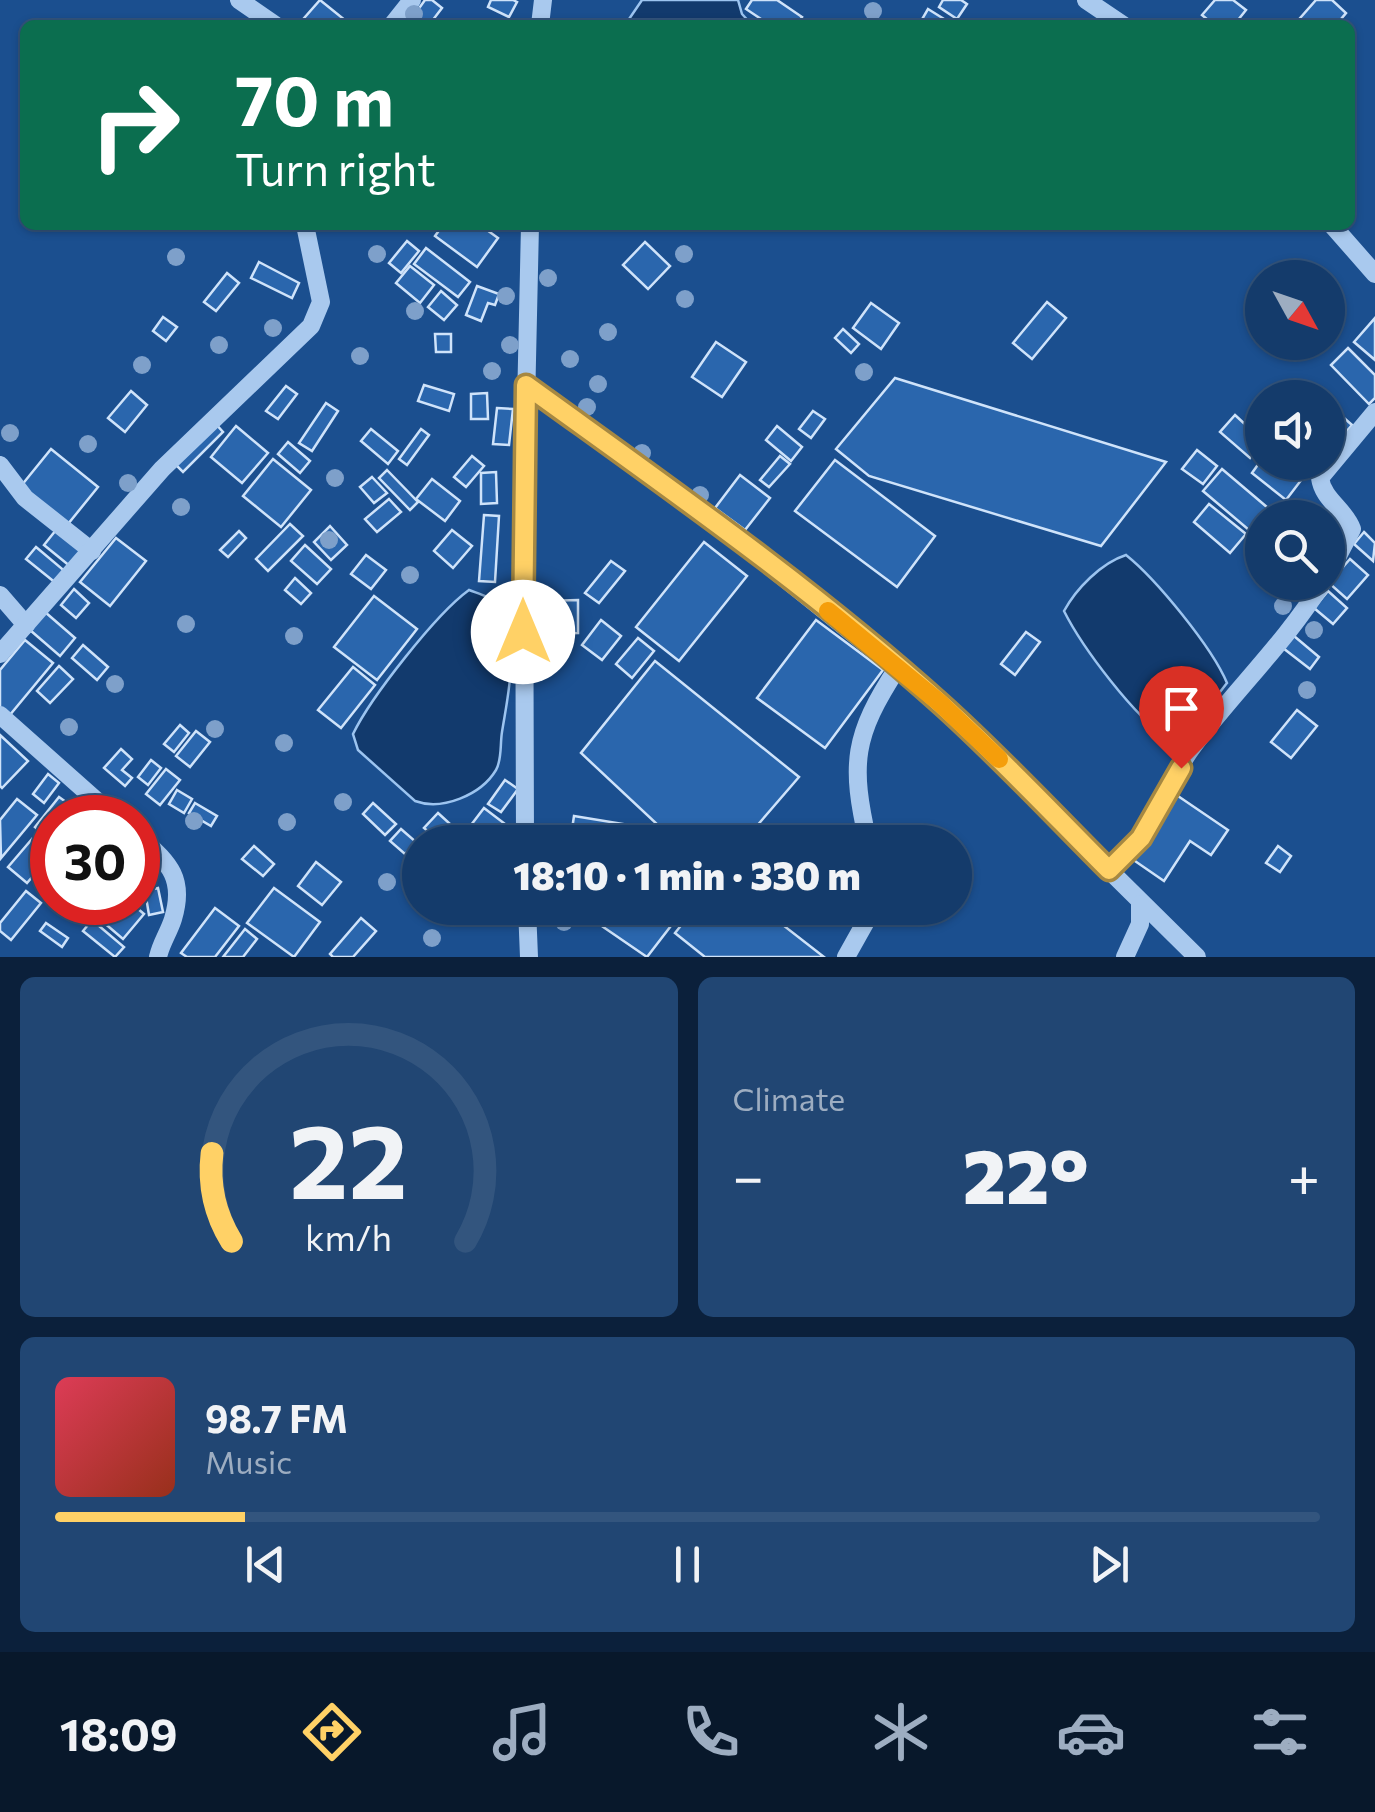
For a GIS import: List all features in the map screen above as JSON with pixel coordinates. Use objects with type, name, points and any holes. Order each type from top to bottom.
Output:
[{"type":"street","points":[[239,0],[268,20]]},
{"type":"street","points":[[396,20],[412,0]]},
{"type":"street","points":[[1086,0],[1116,20]]},
{"type":"street","points":[[0,654],[162,470],[311,326],[321,302],[306,230]]},
{"type":"street","points":[[525,825],[530,230]]},
{"type":"street","points":[[1336,230],[1375,274]]},
{"type":"street","points":[[526,385],[679,494],[898,667],[977,738],[1197,957]]},
{"type":"street","points":[[1331,500],[1322,490],[1320,478],[1375,412]]},
{"type":"street","points":[[0,465],[25,498],[92,551]]},
{"type":"street","points":[[1345,515],[1352,529],[1345,542]]},
{"type":"street","points":[[0,595],[26,625]]},
{"type":"street","points":[[1109,870],[1141,838],[1191,749],[1264,665],[1310,600]]},
{"type":"street","points":[[865,825],[856,770],[860,734],[898,667]]},
{"type":"street","points":[[0,715],[90,795]]},
{"type":"street","points":[[158,957],[173,922],[180,890],[167,861],[160,855]]},
{"type":"street","points":[[1124,957],[1140,924],[1140,904]]},
{"type":"street","points":[[528,925],[529,957]]},
{"type":"street","points":[[846,957],[865,925]]},
{"type":"water","points":[[642,0],[738,0],[747,20],[628,20]]},
{"type":"water","points":[[1126,555],[1182,614],[1227,683],[1194,722],[1168,738],[1140,715],[1110,680],[1064,611],[1090,578]]},
{"type":"water","points":[[469,590],[496,604],[509,633],[510,684],[499,762],[489,779],[471,793],[449,802],[426,804],[415,801],[358,750],[353,734],[405,657],[439,617]]},
{"type":"building","points":[[320,0],[345,20],[302,20]]},
{"type":"building","points":[[425,0],[442,8],[433,20],[411,20]]},
{"type":"building","points":[[491,0],[517,2],[509,17],[488,7]]},
{"type":"building","points":[[752,0],[777,0],[802,17],[762,20],[746,9]]},
{"type":"building","points":[[943,0],[967,4],[957,19],[939,7]]},
{"type":"building","points":[[1215,0],[1233,0],[1246,10],[1238,20],[1208,20],[1202,15]]},
{"type":"building","points":[[1316,0],[1332,0],[1346,13],[1340,20],[1298,20]]},
{"type":"building","points":[[928,9],[946,20],[922,20]]},
{"type":"building","points":[[439,230],[487,230],[498,238],[477,267],[435,236]]},
{"type":"building","points":[[407,241],[419,251],[401,273],[389,263]]},
{"type":"building","points":[[645,242],[670,266],[648,289],[623,265]]},
{"type":"building","points":[[426,248],[470,282],[458,297],[414,264]]},
{"type":"building","points":[[259,262],[299,283],[292,298],[251,278]]},
{"type":"building","points":[[410,266],[434,285],[420,303],[396,283]]},
{"type":"building","points":[[227,273],[239,283],[216,311],[204,302]]},
{"type":"building","points":[[477,286],[499,294],[495,305],[488,303],[481,321],[466,315]]},
{"type":"building","points":[[441,291],[457,305],[444,320],[428,307]]},
{"type":"building","points":[[1047,302],[1066,318],[1032,359],[1013,343]]},
{"type":"building","points":[[871,303],[899,323],[881,349],[853,328]]},
{"type":"building","points":[[163,317],[177,327],[166,341],[153,331]]},
{"type":"building","points":[[1375,318],[1375,360],[1354,342]]},
{"type":"building","points":[[843,329],[859,344],[851,353],[835,338]]},
{"type":"building","points":[[435,334],[451,334],[451,352],[436,352]]},
{"type":"building","points":[[716,342],[746,362],[722,397],[692,377]]},
{"type":"building","points":[[1348,348],[1375,375],[1375,398],[1369,404],[1331,365],[1336,360],[1345,360]]},
{"type":"building","points":[[895,378],[1166,462],[1101,546],[869,476],[836,449]]},
{"type":"building","points":[[424,385],[454,394],[449,411],[418,401]]},
{"type":"building","points":[[286,386],[297,394],[278,419],[266,411]]},
{"type":"building","points":[[131,391],[147,405],[125,432],[108,418]]},
{"type":"building","points":[[487,393],[488,419],[471,419],[471,394]]},
{"type":"building","points":[[326,403],[338,411],[312,451],[299,443]]},
{"type":"building","points":[[497,408],[513,409],[509,445],[493,444]]},
{"type":"building","points":[[813,411],[825,419],[811,438],[799,429]]},
{"type":"building","points":[[1235,415],[1245,424],[1245,454],[1220,432]]},
{"type":"building","points":[[214,422],[223,432],[183,472],[174,463]]},
{"type":"building","points":[[236,426],[268,453],[242,483],[211,457]]},
{"type":"building","points":[[777,426],[802,447],[791,461],[766,440]]},
{"type":"building","points":[[371,429],[398,451],[388,464],[361,441]]},
{"type":"building","points":[[421,429],[429,435],[407,465],[399,459]]},
{"type":"building","points":[[288,442],[310,461],[300,473],[278,454]]},
{"type":"building","points":[[51,449],[98,487],[68,524],[21,486]]},
{"type":"building","points":[[1197,450],[1217,466],[1203,484],[1182,469]]},
{"type":"building","points":[[472,456],[484,466],[466,487],[454,477]]},
{"type":"building","points":[[780,456],[790,464],[769,487],[760,480]]},
{"type":"building","points":[[273,459],[311,490],[281,527],[243,496]]},
{"type":"building","points":[[835,460],[935,536],[897,587],[795,511]]},
{"type":"building","points":[[1222,469],[1259,500],[1245,500],[1245,527],[1203,491]]},
{"type":"building","points":[[387,470],[418,502],[410,510],[379,478]]},
{"type":"building","points":[[496,472],[497,503],[481,504],[481,473]]},
{"type":"building","points":[[740,475],[770,498],[745,530],[715,508]]},
{"type":"building","points":[[372,477],[387,493],[374,503],[360,487]]},
{"type":"building","points":[[432,479],[460,501],[445,521],[416,499]]},
{"type":"building","points":[[1261,480],[1301,480],[1286,500]]},
{"type":"building","points":[[389,499],[401,512],[377,532],[365,519]]},
{"type":"building","points":[[1209,504],[1245,535],[1230,553],[1194,522]]},
{"type":"building","points":[[484,515],[499,516],[495,582],[479,581]]},
{"type":"building","points":[[290,524],[303,536],[268,571],[256,559]]},
{"type":"building","points":[[330,526],[347,545],[331,560],[314,542]]},
{"type":"building","points":[[56,530],[84,552],[71,567],[44,545]]},
{"type":"building","points":[[452,530],[472,546],[453,568],[434,551]]},
{"type":"building","points":[[239,531],[246,538],[228,557],[220,550]]},
{"type":"building","points":[[1364,532],[1375,543],[1373,561],[1354,544]]},
{"type":"building","points":[[116,538],[146,561],[110,606],[80,582]]},
{"type":"building","points":[[704,542],[747,576],[679,661],[636,627]]},
{"type":"building","points":[[305,545],[331,569],[317,584],[291,561]]},
{"type":"building","points":[[36,547],[67,573],[57,584],[26,559]]},
{"type":"building","points":[[366,555],[386,570],[371,589],[351,574]]},
{"type":"building","points":[[1350,559],[1368,575],[1347,599],[1345,597],[1345,565]]},
{"type":"building","points":[[611,561],[625,571],[599,603],[585,593]]},
{"type":"building","points":[[295,578],[311,593],[301,604],[285,590]]},
{"type":"building","points":[[74,589],[89,603],[76,618],[61,605]]},
{"type":"building","points":[[374,596],[417,629],[377,680],[334,647]]},
{"type":"building","points":[[578,600],[578,633],[544,634],[543,601]]},
{"type":"building","points":[[1321,600],[1338,600],[1347,608],[1333,624],[1314,608]]},
{"type":"building","points":[[45,612],[75,638],[60,656],[30,630]]},
{"type":"building","points":[[601,620],[621,636],[602,660],[582,645]]},
{"type":"building","points":[[816,620],[883,670],[825,748],[757,698]]},
{"type":"building","points":[[1026,632],[1040,642],[1015,675],[1001,664]]},
{"type":"building","points":[[1294,636],[1319,657],[1310,669],[1283,648]]},
{"type":"building","points":[[638,638],[654,651],[632,678],[616,664]]},
{"type":"building","points":[[25,640],[53,663],[9,716],[0,709],[0,670]]},
{"type":"building","points":[[83,645],[108,667],[97,680],[72,658]]},
{"type":"building","points":[[655,661],[799,777],[758,825],[658,825],[581,753]]},
{"type":"building","points":[[59,666],[73,679],[50,703],[37,691]]},
{"type":"building","points":[[353,667],[375,685],[341,728],[318,710]]},
{"type":"building","points":[[1297,710],[1317,726],[1291,758],[1271,742]]},
{"type":"building","points":[[180,725],[189,733],[174,752],[164,744]]},
{"type":"building","points":[[196,731],[210,742],[190,767],[176,756]]},
{"type":"building","points":[[0,735],[28,761],[2,788],[0,786]]},
{"type":"building","points":[[121,749],[132,759],[122,770],[132,778],[125,786],[104,768]]},
{"type":"building","points":[[151,760],[161,768],[148,785],[138,777]]},
{"type":"building","points":[[166,769],[180,780],[160,805],[160,795],[146,794]]},
{"type":"building","points":[[48,774],[59,783],[50,795],[33,794]]},
{"type":"building","points":[[505,780],[518,789],[501,812],[488,804]]},
{"type":"building","points":[[177,790],[192,799],[184,813],[169,804]]},
{"type":"building","points":[[1175,794],[1228,830],[1211,855],[1190,841],[1164,881],[1132,859]]},
{"type":"building","points":[[17,799],[30,809],[30,823],[1,858],[0,820]]},
{"type":"building","points":[[195,803],[217,816],[211,826],[189,813]]},
{"type":"building","points":[[373,803],[396,824],[385,835],[363,814]]},
{"type":"building","points":[[484,808],[506,825],[471,825]]},
{"type":"building","points":[[438,813],[451,825],[427,825]]},
{"type":"building","points":[[574,816],[623,824],[623,825],[573,825]]},
{"type":"building","points":[[401,829],[402,830],[402,851],[390,841]]},
{"type":"building","points":[[30,841],[27,883],[8,867]]},
{"type":"building","points":[[254,846],[274,864],[263,876],[242,859]]},
{"type":"building","points":[[1278,846],[1291,856],[1280,872],[1266,863]]},
{"type":"building","points":[[316,862],[341,882],[322,905],[298,886]]},
{"type":"building","points":[[274,888],[320,922],[294,957],[247,923]]},
{"type":"building","points":[[26,891],[30,894],[30,917],[11,940],[0,931],[0,923]]},
{"type":"building","points":[[215,908],[239,926],[215,957],[187,957],[181,953]]},
{"type":"building","points":[[361,918],[376,931],[353,957],[333,957],[330,954]]},
{"type":"building","points":[[49,925],[68,938],[62,947],[40,931]]},
{"type":"building","points":[[88,925],[98,925],[124,947],[115,957],[83,931]]},
{"type":"building","points":[[107,925],[135,925],[123,939]]},
{"type":"building","points":[[600,925],[672,925],[647,957]]},
{"type":"building","points":[[681,925],[783,925],[824,957],[705,957],[675,933]]},
{"type":"building","points":[[245,929],[257,939],[243,957],[223,957]]},
{"type":"slow traffic","points":[[828,611],[940,703],[999,759]]},
{"type":"route","points":[[523,632],[526,385],[679,494],[898,667],[977,738],[1109,870],[1141,838],[1181,768]]}]
